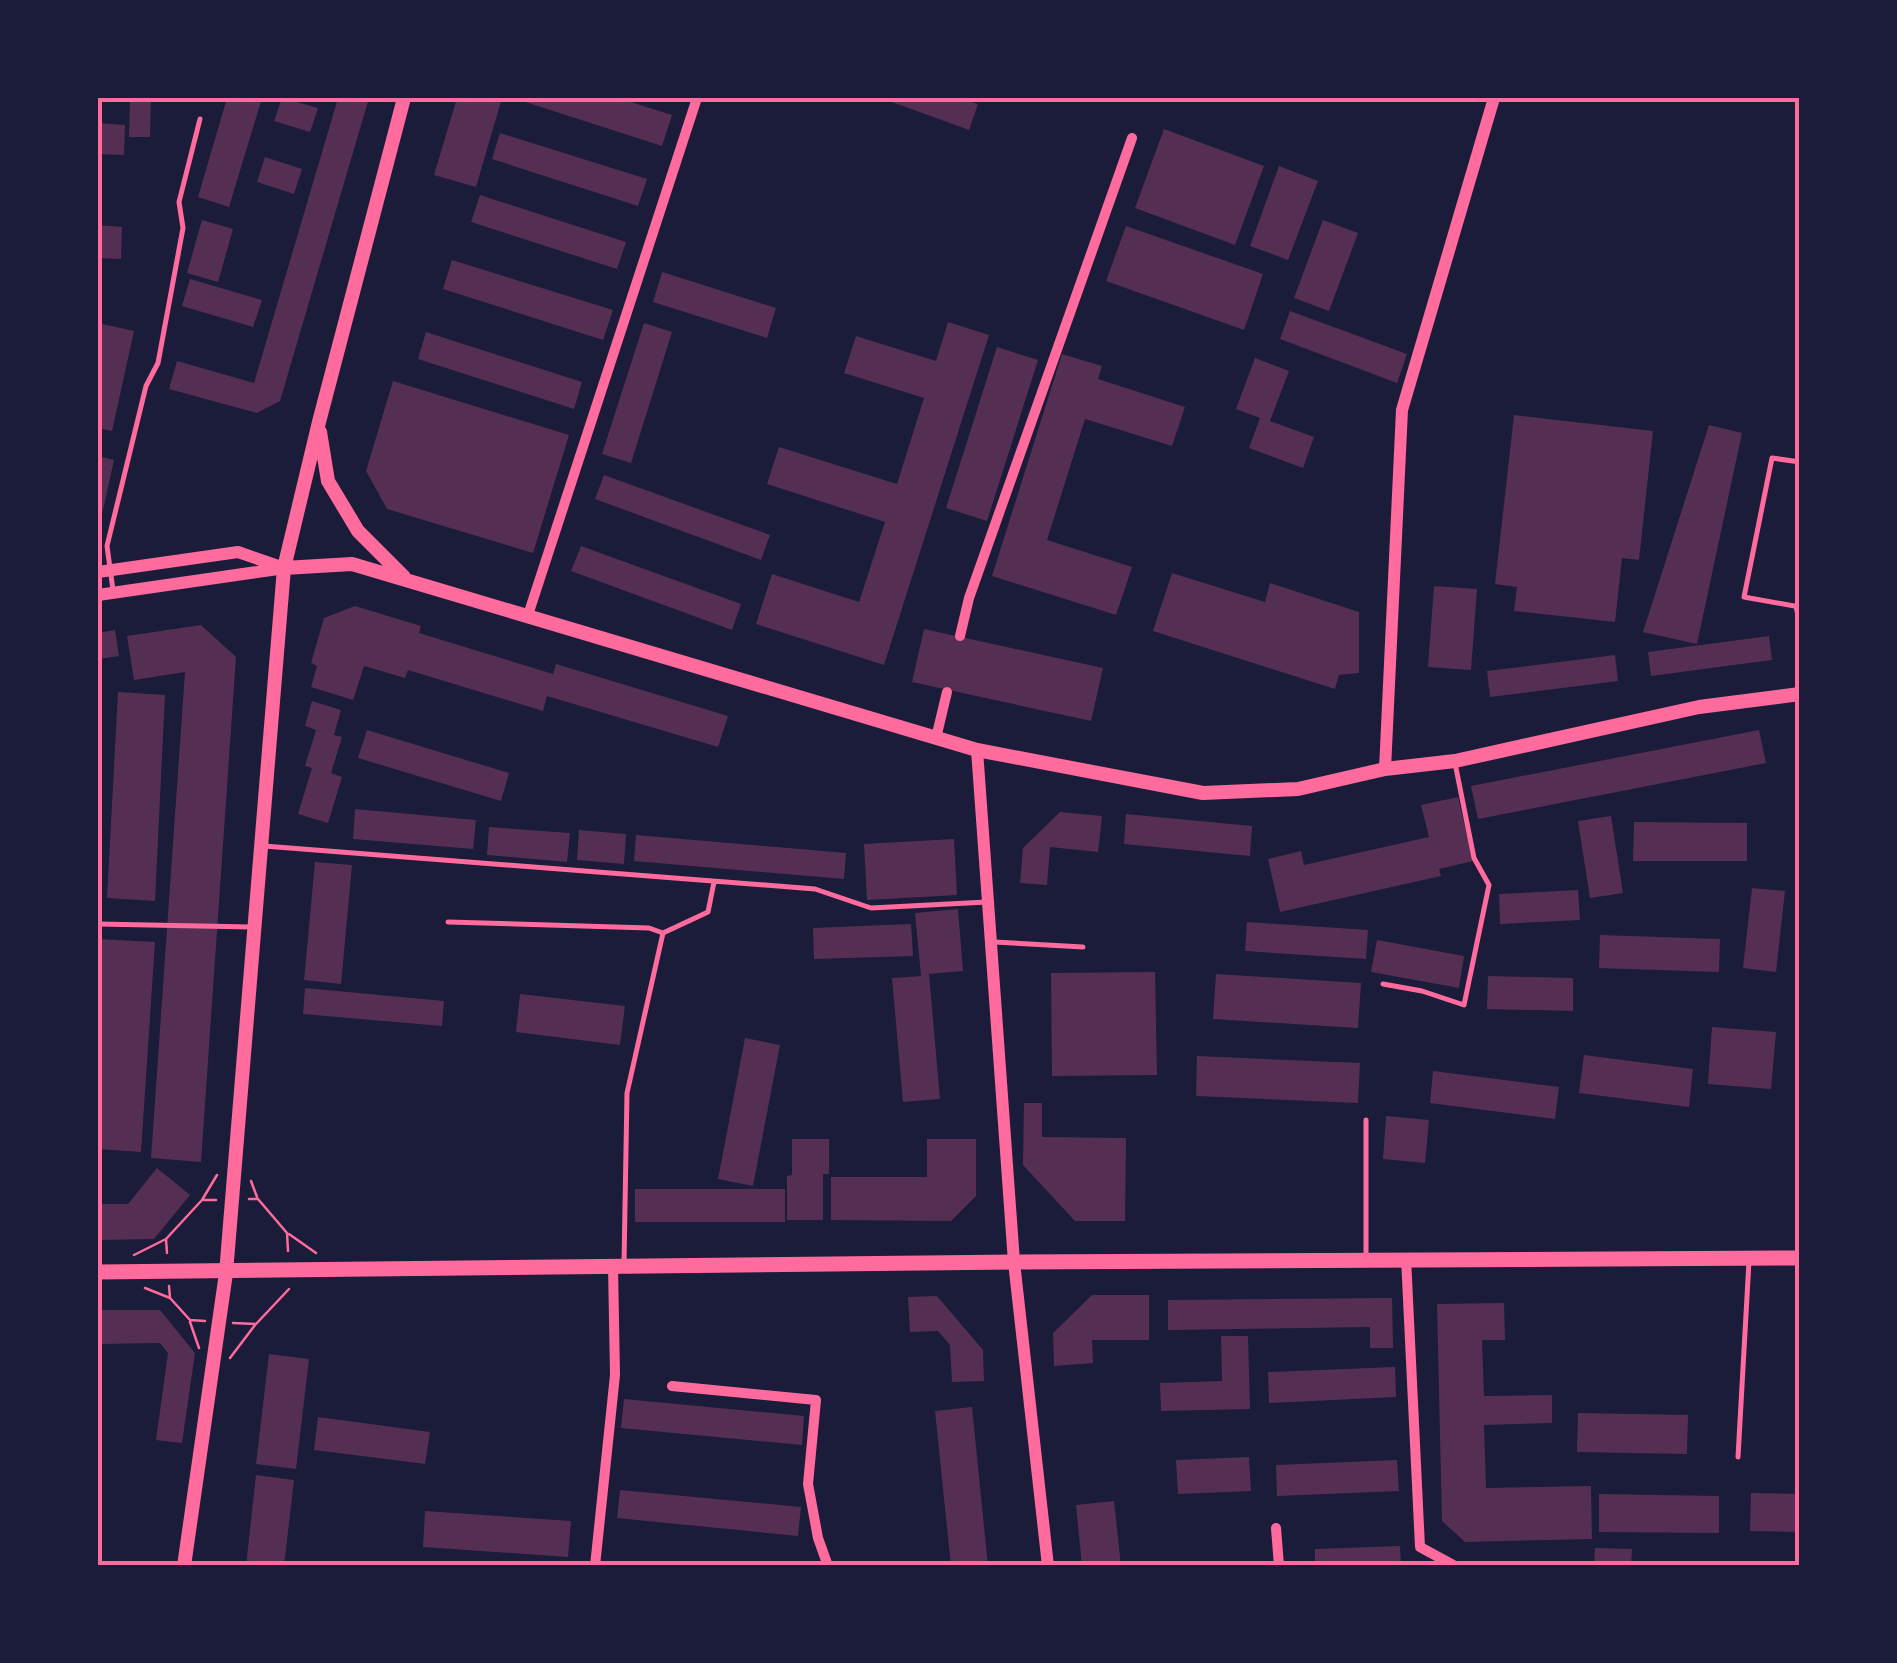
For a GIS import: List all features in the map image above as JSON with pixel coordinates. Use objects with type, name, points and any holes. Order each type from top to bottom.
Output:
[{"type":"main road","points":[[184,1566],[226,1273],[284,568],[318,422],[404,98]]},
{"type":"main road","points":[[318,422],[328,481],[358,532],[408,581]]},
{"type":"main road","points":[[284,568],[352,564],[977,750],[1203,793],[1298,789],[1384,769],[1455,760],[1699,706],[1800,694]]},
{"type":"main road","points":[[98,1272],[1406,1258],[1800,1258]]},
{"type":"street","points":[[528,615],[697,98]]},
{"type":"street","points":[[1384,769],[1402,410],[1494,98]]},
{"type":"street","points":[[960,636],[969,598],[1132,138]]},
{"type":"street","points":[[104,571],[238,552],[284,568]]},
{"type":"street","points":[[98,595],[284,568]]},
{"type":"street","points":[[936,738],[947,692]]},
{"type":"street","points":[[977,750],[1014,1262],[1048,1566]]},
{"type":"street","points":[[1406,1258],[1420,1547],[1456,1566]]},
{"type":"street","points":[[595,1566],[614,1376],[619,1266]]},
{"type":"street","points":[[672,1386],[816,1400],[808,1484],[818,1538],[828,1566]]},
{"type":"street","points":[[1276,1528],[1279,1566]]},
{"type":"lane","points":[[113,592],[104,571],[106,546],[146,386],[158,363],[183,228],[179,202],[200,119]]},
{"type":"lane","points":[[1800,462],[1772,458],[1744,597],[1798,606],[1800,626]]},
{"type":"lane","points":[[1383,984],[1422,990],[1464,1005],[1489,885],[1474,858],[1455,760]]},
{"type":"lane","points":[[261,845],[816,889],[871,908],[987,902]]},
{"type":"lane","points":[[448,922],[648,928],[663,934],[708,912],[714,882]]},
{"type":"lane","points":[[98,924],[254,928]]},
{"type":"lane","points":[[619,1266],[627,1093],[663,934]]},
{"type":"lane","points":[[991,942],[1083,947]]},
{"type":"lane","points":[[1366,1120],[1366,1259]]},
{"type":"lane","points":[[1738,1457],[1749,1258]]},
{"type":"path","points":[[210,1382],[256,1324]]},
{"type":"building","points":[[130,98],[151,98],[150,137],[129,137]]},
{"type":"building","points":[[227,98],[262,98],[229,207],[198,197]]},
{"type":"building","points":[[282,98],[318,108],[310,132],[274,121]]},
{"type":"building","points":[[338,98],[369,98],[280,401],[257,413],[169,389],[177,361],[254,383]]},
{"type":"building","points":[[457,98],[502,98],[476,187],[434,175]]},
{"type":"building","points":[[513,98],[618,98],[672,115],[662,146]]},
{"type":"building","points":[[881,98],[961,98],[978,104],[969,130]]},
{"type":"building","points":[[98,123],[125,125],[124,155],[98,154]]},
{"type":"building","points":[[1164,129],[1264,166],[1235,245],[1135,208]]},
{"type":"building","points":[[500,133],[647,179],[638,206],[492,159]]},
{"type":"building","points":[[265,157],[302,169],[294,194],[257,182]]},
{"type":"building","points":[[1279,166],[1318,181],[1288,260],[1250,246]]},
{"type":"building","points":[[480,195],[626,242],[617,269],[471,222]]},
{"type":"building","points":[[202,220],[233,229],[218,282],[187,273]]},
{"type":"building","points":[[1323,220],[1358,233],[1329,311],[1294,298]]},
{"type":"building","points":[[98,225],[122,227],[121,259],[98,258]]},
{"type":"building","points":[[1126,226],[1263,274],[1244,330],[1106,281]]},
{"type":"building","points":[[452,260],[613,310],[603,340],[443,289]]},
{"type":"building","points":[[662,272],[776,308],[767,338],[653,302]]},
{"type":"building","points":[[190,279],[262,300],[253,327],[182,306]]},
{"type":"building","points":[[1290,311],[1407,354],[1397,383],[1280,339]]},
{"type":"building","points":[[948,322],[989,335],[884,665],[756,624],[772,574],[859,602],[885,522],[767,484],[779,447],[897,484],[924,398],[844,373],[856,336],[936,361]]},
{"type":"building","points":[[98,323],[134,331],[112,431],[98,428]]},
{"type":"building","points":[[644,323],[672,332],[631,463],[602,454]]},
{"type":"building","points":[[426,332],[582,382],[574,409],[418,359]]},
{"type":"building","points":[[997,347],[1038,360],[987,521],[946,508]]},
{"type":"building","points":[[1062,354],[1102,366],[1098,379],[1185,407],[1172,446],[1085,419],[1047,540],[1132,567],[1116,615],[992,576]]},
{"type":"building","points":[[1255,358],[1289,371],[1270,421],[1314,437],[1303,468],[1249,448],[1260,418],[1236,409]]},
{"type":"building","points":[[393,381],[569,435],[533,553],[387,509],[366,471]]},
{"type":"building","points":[[1514,415],[1653,431],[1639,560],[1622,558],[1615,622],[1514,611],[1517,587],[1495,584]]},
{"type":"building","points":[[1709,425],[1742,433],[1697,644],[1643,632]]},
{"type":"building","points":[[98,456],[114,460],[99,528],[98,528]]},
{"type":"building","points":[[604,475],[770,535],[761,560],[595,499]]},
{"type":"building","points":[[581,546],[741,604],[732,630],[571,571]]},
{"type":"building","points":[[1172,573],[1265,602],[1270,583],[1359,612],[1359,673],[1339,675],[1335,689],[1153,631]]},
{"type":"building","points":[[1434,586],[1477,589],[1471,670],[1428,667]]},
{"type":"building","points":[[355,606],[421,626],[419,633],[553,674],[556,664],[728,716],[718,747],[547,696],[543,711],[408,670],[405,678],[364,666],[353,700],[311,687],[317,666],[311,663],[324,618]]},
{"type":"building","points":[[201,625],[236,657],[201,1162],[151,1158],[185,672],[134,680],[127,636]]},
{"type":"building","points":[[924,629],[1103,668],[1091,721],[912,682]]},
{"type":"building","points":[[115,630],[119,656],[98,659],[98,633]]},
{"type":"building","points":[[1769,636],[1772,660],[1651,676],[1648,652]]},
{"type":"building","points":[[1615,655],[1618,681],[1490,697],[1487,671]]},
{"type":"building","points":[[118,692],[165,695],[155,901],[107,898]]},
{"type":"building","points":[[312,701],[341,710],[334,735],[342,737],[331,773],[342,777],[328,823],[298,814],[312,768],[305,766],[316,730],[305,726]]},
{"type":"building","points":[[367,730],[509,773],[501,801],[358,758]]},
{"type":"building","points":[[1759,730],[1766,763],[1478,819],[1471,786]]},
{"type":"building","points":[[1458,797],[1473,861],[1439,869],[1441,876],[1280,912],[1268,859],[1301,851],[1304,865],[1429,837],[1421,805]]},
{"type":"building","points":[[355,809],[476,820],[473,849],[353,839]]},
{"type":"building","points":[[1060,812],[1102,816],[1098,852],[1050,847],[1047,885],[1020,883],[1023,848]]},
{"type":"building","points":[[1126,814],[1252,826],[1250,856],[1124,844]]},
{"type":"building","points":[[1611,816],[1623,893],[1590,898],[1578,821]]},
{"type":"building","points":[[1634,822],[1747,823],[1747,861],[1633,861]]},
{"type":"building","points":[[489,827],[570,833],[567,862],[487,855]]},
{"type":"building","points":[[579,830],[626,834],[624,864],[577,860]]},
{"type":"building","points":[[636,835],[846,853],[844,879],[634,861]]},
{"type":"building","points":[[954,839],[957,895],[867,900],[864,844]]},
{"type":"building","points":[[315,862],[352,865],[341,984],[304,980]]},
{"type":"building","points":[[1752,888],[1785,891],[1776,972],[1743,968]]},
{"type":"building","points":[[1578,890],[1580,920],[1500,924],[1499,894]]},
{"type":"building","points":[[958,909],[963,971],[929,974],[940,1099],[903,1102],[892,978],[921,976],[915,913]]},
{"type":"building","points":[[1247,922],[1368,930],[1366,959],[1245,951]]},
{"type":"building","points":[[911,924],[913,956],[814,959],[813,928]]},
{"type":"building","points":[[1600,935],[1720,939],[1719,972],[1599,968]]},
{"type":"building","points":[[98,939],[155,942],[141,1152],[98,1149]]},
{"type":"building","points":[[1377,940],[1464,956],[1459,988],[1371,972]]},
{"type":"building","points":[[1155,972],[1157,1075],[1052,1076],[1051,973]]},
{"type":"building","points":[[1216,974],[1361,983],[1358,1028],[1213,1019]]},
{"type":"building","points":[[1488,976],[1573,978],[1573,1011],[1487,1009]]},
{"type":"building","points":[[305,988],[444,1001],[442,1026],[303,1014]]},
{"type":"building","points":[[520,994],[625,1006],[620,1045],[516,1032]]},
{"type":"building","points":[[1712,1027],[1776,1032],[1771,1089],[1708,1084]]},
{"type":"building","points":[[745,1038],[780,1045],[753,1186],[718,1179]]},
{"type":"building","points":[[1584,1055],[1693,1069],[1689,1107],[1579,1093]]},
{"type":"building","points":[[1197,1056],[1360,1063],[1358,1103],[1196,1096]]},
{"type":"building","points":[[1433,1071],[1559,1087],[1555,1119],[1430,1103]]},
{"type":"building","points":[[1024,1103],[1042,1103],[1042,1137],[1126,1138],[1125,1221],[1075,1221],[1023,1165]]},
{"type":"building","points":[[1386,1116],[1429,1120],[1425,1163],[1383,1159]]},
{"type":"building","points":[[792,1139],[829,1139],[829,1174],[823,1174],[823,1220],[787,1220]]},
{"type":"building","points":[[927,1139],[976,1139],[976,1196],[951,1221],[831,1220],[831,1177],[927,1177]]},
{"type":"building","points":[[157,1168],[190,1195],[154,1239],[98,1240],[98,1204],[128,1204]]},
{"type":"building","points":[[635,1189],[785,1189],[785,1222],[635,1222]]},
{"type":"building","points":[[1092,1295],[1149,1295],[1149,1340],[1092,1340],[1093,1363],[1054,1366],[1053,1333]]},
{"type":"building","points":[[937,1296],[983,1350],[984,1381],[952,1382],[950,1345],[938,1331],[910,1332],[908,1297]]},
{"type":"building","points":[[1392,1298],[1393,1348],[1370,1348],[1370,1327],[1168,1330],[1168,1300]]},
{"type":"building","points":[[1504,1303],[1505,1340],[1482,1340],[1484,1396],[1552,1395],[1552,1423],[1484,1425],[1486,1488],[1591,1486],[1592,1539],[1465,1542],[1442,1521],[1437,1304]]},
{"type":"building","points":[[98,1310],[160,1310],[195,1353],[182,1443],[156,1440],[168,1353],[160,1343],[98,1344]]},
{"type":"building","points":[[1221,1336],[1248,1336],[1250,1409],[1161,1411],[1160,1383],[1222,1381]]},
{"type":"building","points":[[269,1354],[309,1359],[296,1469],[256,1464]]},
{"type":"building","points":[[1395,1367],[1396,1397],[1269,1403],[1268,1372]]},
{"type":"building","points":[[624,1399],[804,1416],[802,1445],[621,1428]]},
{"type":"building","points":[[972,1407],[988,1566],[951,1566],[935,1411]]},
{"type":"building","points":[[1578,1413],[1688,1415],[1687,1454],[1577,1452]]},
{"type":"building","points":[[318,1417],[430,1432],[425,1464],[314,1450]]},
{"type":"building","points":[[1249,1457],[1251,1491],[1178,1494],[1176,1460]]},
{"type":"building","points":[[1397,1460],[1399,1491],[1277,1496],[1276,1465]]},
{"type":"building","points":[[256,1475],[294,1480],[284,1566],[246,1566]]},
{"type":"building","points":[[620,1490],[801,1507],[798,1536],[617,1518]]},
{"type":"building","points":[[1751,1493],[1800,1494],[1800,1532],[1750,1531]]},
{"type":"building","points":[[1599,1494],[1719,1496],[1719,1533],[1599,1532]]},
{"type":"building","points":[[1114,1501],[1121,1566],[1082,1566],[1076,1505]]},
{"type":"building","points":[[425,1511],[571,1521],[568,1557],[423,1547]]},
{"type":"building","points":[[1400,1546],[1401,1566],[1315,1566],[1315,1549]]},
{"type":"building","points":[[1595,1548],[1632,1549],[1631,1566],[1594,1566]]}]
